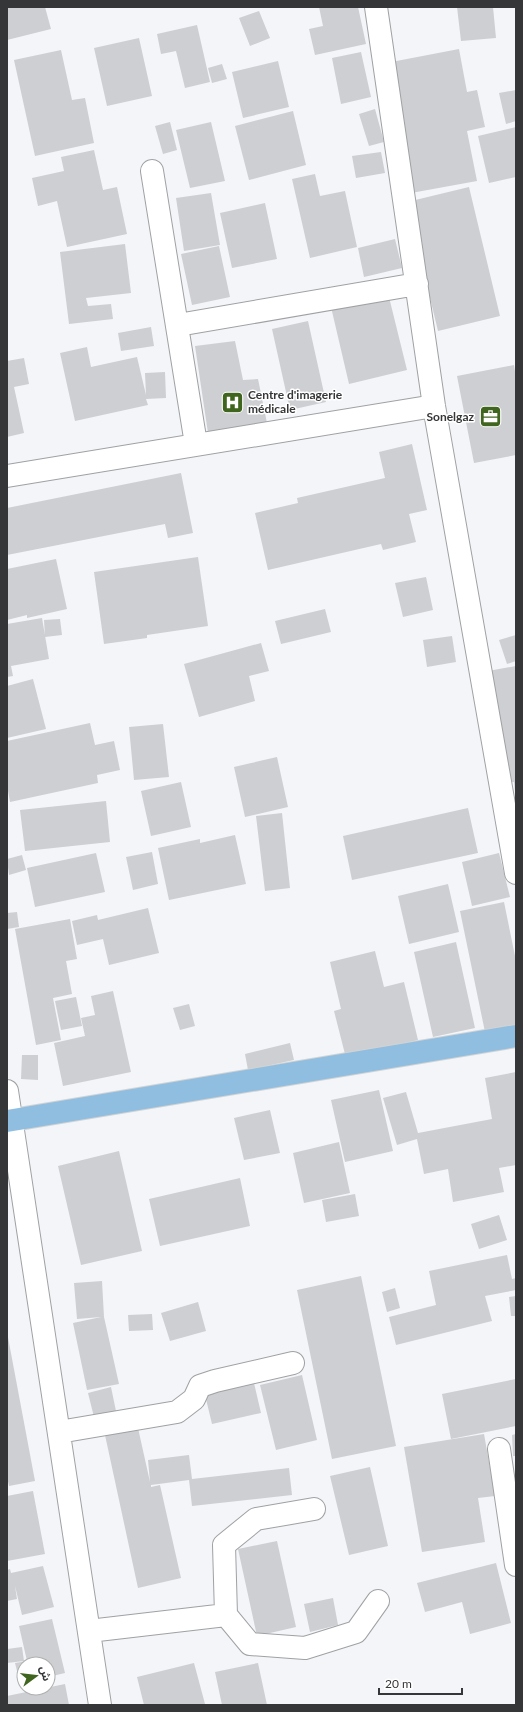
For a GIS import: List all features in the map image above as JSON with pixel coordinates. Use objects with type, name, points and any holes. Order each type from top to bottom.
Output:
[{"type":"main road","points":[[9,1121],[516,1036]]},
{"type":"street","points":[[376,7],[434,406],[516,873]]},
{"type":"street","points":[[152,171],[196,444]]},
{"type":"street","points":[[178,325],[417,284]]},
{"type":"street","points":[[7,476],[434,406]]},
{"type":"street","points":[[7,1091],[9,1121],[59,1432],[100,1705]]},
{"type":"street","points":[[59,1432],[177,1412],[194,1399],[200,1386],[215,1380],[293,1363]]},
{"type":"street","points":[[499,1448],[516,1565]]},
{"type":"street","points":[[314,1509],[256,1520],[224,1545],[226,1615],[250,1644],[305,1648],[356,1632],[378,1601]]},
{"type":"street","points":[[89,1631],[226,1615]]},
{"type":"building","points":[[7,7],[45,7],[51,29],[7,40]]},
{"type":"building","points":[[319,7],[358,7],[366,44],[315,55],[309,29],[323,26]]},
{"type":"building","points":[[457,7],[493,7],[496,38],[461,41]]},
{"type":"building","points":[[259,11],[270,38],[250,46],[239,18]]},
{"type":"building","points":[[197,25],[210,82],[185,88],[176,51],[161,54],[157,34]]},
{"type":"building","points":[[139,38],[152,96],[107,106],[94,48]]},
{"type":"building","points":[[459,49],[467,92],[477,90],[485,127],[467,131],[477,181],[411,193],[386,63]]},
{"type":"building","points":[[61,50],[72,100],[85,98],[94,143],[35,156],[14,60]]},
{"type":"building","points":[[361,52],[371,97],[341,104],[332,58]]},
{"type":"building","points":[[278,61],[289,107],[243,118],[232,72]]},
{"type":"building","points":[[222,64],[227,79],[212,83],[208,68]]},
{"type":"building","points":[[516,90],[516,121],[506,124],[499,93]]},
{"type":"building","points":[[375,109],[384,142],[369,146],[359,114]]},
{"type":"building","points":[[293,111],[306,165],[249,180],[235,126]]},
{"type":"building","points":[[170,122],[177,150],[163,154],[155,126]]},
{"type":"building","points":[[211,122],[225,181],[190,188],[176,130]]},
{"type":"building","points":[[516,127],[516,177],[489,183],[478,136]]},
{"type":"building","points":[[94,150],[103,190],[117,187],[127,234],[67,247],[57,201],[38,206],[32,178],[64,171],[61,157]]},
{"type":"building","points":[[381,152],[385,173],[356,178],[352,156]]},
{"type":"building","points":[[315,174],[320,196],[345,191],[357,247],[310,258],[292,179]]},
{"type":"building","points":[[469,187],[500,316],[438,331],[407,202]]},
{"type":"building","points":[[211,193],[220,245],[184,251],[176,198]]},
{"type":"building","points":[[265,203],[277,259],[232,268],[220,213]]},
{"type":"building","points":[[395,239],[402,268],[364,277],[358,248]]},
{"type":"building","points":[[125,244],[131,293],[86,298],[88,306],[111,304],[113,319],[69,324],[60,252]]},
{"type":"building","points":[[219,246],[230,297],[192,305],[181,254]]},
{"type":"building","points":[[388,293],[407,370],[349,384],[331,307]]},
{"type":"building","points":[[308,321],[326,402],[290,410],[272,329]]},
{"type":"building","points":[[151,327],[154,346],[121,351],[118,333]]},
{"type":"building","name":"Centre d'imagerie médicale","points":[[235,341],[243,380],[258,379],[267,423],[208,433],[195,346]]},
{"type":"building","points":[[87,347],[91,367],[137,357],[146,395],[145,373],[165,372],[166,398],[146,399],[148,405],[75,421],[60,353]]},
{"type":"building","points":[[24,358],[29,384],[14,387],[24,433],[7,437],[7,361]]},
{"type":"building","name":"Sonelgaz","points":[[514,365],[516,378],[516,455],[474,463],[457,376]]},
{"type":"building","points":[[412,444],[427,510],[409,514],[416,542],[383,550],[381,544],[268,570],[255,513],[298,503],[297,498],[385,478],[379,452]]},
{"type":"building","points":[[181,473],[193,533],[168,538],[165,524],[7,555],[7,508]]},
{"type":"building","points":[[198,557],[208,626],[147,635],[147,638],[104,644],[94,572]]},
{"type":"building","points":[[56,559],[67,609],[27,618],[27,615],[7,620],[7,569]]},
{"type":"building","points":[[426,577],[433,610],[403,617],[395,583]]},
{"type":"building","points":[[325,609],[331,632],[281,644],[275,621]]},
{"type":"building","points":[[42,618],[49,659],[11,666],[13,676],[7,677],[7,624]]},
{"type":"building","points":[[60,619],[62,635],[45,637],[44,620]]},
{"type":"building","points":[[516,635],[516,661],[507,664],[499,640]]},
{"type":"building","points":[[452,636],[456,662],[427,667],[423,640]]},
{"type":"building","points":[[261,643],[269,671],[249,676],[255,701],[199,717],[184,664]]},
{"type":"building","points":[[516,666],[515,792],[514,782],[507,783],[488,671]]},
{"type":"building","points":[[33,679],[46,729],[7,738],[7,686]]},
{"type":"building","points":[[90,723],[95,745],[114,741],[120,770],[97,775],[98,783],[10,802],[7,785],[7,741]]},
{"type":"building","points":[[163,724],[169,777],[134,780],[129,727]]},
{"type":"building","points":[[277,757],[288,807],[245,817],[234,767]]},
{"type":"building","points":[[181,782],[191,827],[151,836],[141,791]]},
{"type":"building","points":[[106,801],[110,842],[25,851],[20,810]]},
{"type":"building","points":[[468,808],[478,853],[352,880],[343,836]]},
{"type":"building","points":[[282,813],[290,888],[265,891],[256,816]]},
{"type":"building","points":[[235,835],[246,884],[169,900],[158,848],[200,839],[200,843]]},
{"type":"building","points":[[152,852],[158,884],[133,890],[126,857]]},
{"type":"building","points":[[96,853],[105,892],[35,907],[27,868]]},
{"type":"building","points":[[499,853],[510,897],[472,906],[462,862]]},
{"type":"building","points":[[22,855],[26,870],[9,875],[7,859]]},
{"type":"building","points":[[448,884],[459,932],[409,944],[398,896]]},
{"type":"building","points":[[504,902],[516,961],[516,1026],[485,1032],[460,911]]},
{"type":"building","points":[[148,908],[159,953],[109,965],[103,939],[77,945],[72,921],[97,915],[98,920]]},
{"type":"building","points":[[17,912],[19,927],[7,929],[7,913]]},
{"type":"building","points":[[70,919],[77,959],[66,961],[72,994],[53,998],[61,1040],[36,1045],[15,929]]},
{"type":"building","points":[[456,942],[475,1028],[433,1037],[414,952]]},
{"type":"building","points":[[375,951],[384,987],[404,982],[418,1040],[346,1058],[334,1011],[341,1009],[330,962]]},
{"type":"building","points":[[113,991],[131,1072],[63,1086],[54,1043],[85,1036],[81,1018],[95,1015],[91,996]]},
{"type":"building","points":[[76,997],[82,1026],[61,1030],[55,1001]]},
{"type":"building","points":[[189,1004],[195,1026],[180,1030],[173,1008]]},
{"type":"building","points":[[290,1043],[294,1060],[248,1070],[245,1054]]},
{"type":"building","points":[[22,1055],[38,1055],[38,1080],[21,1079]]},
{"type":"building","points":[[516,1072],[516,1165],[499,1168],[504,1192],[453,1202],[448,1169],[424,1174],[417,1139],[397,1145],[383,1098],[406,1092],[418,1133],[492,1119],[485,1078]]},
{"type":"building","points":[[379,1090],[393,1151],[345,1162],[331,1100]]},
{"type":"building","points":[[270,1110],[280,1153],[244,1160],[234,1118]]},
{"type":"building","points":[[339,1142],[350,1193],[304,1203],[293,1153]]},
{"type":"building","points":[[119,1151],[142,1251],[81,1265],[58,1166]]},
{"type":"building","points":[[240,1178],[250,1226],[160,1246],[149,1199]]},
{"type":"building","points":[[355,1194],[359,1216],[326,1222],[322,1200]]},
{"type":"building","points":[[499,1215],[507,1240],[479,1249],[471,1224]]},
{"type":"building","points":[[507,1255],[512,1279],[516,1278],[516,1290],[485,1296],[492,1321],[396,1345],[389,1317],[436,1305],[429,1271]]},
{"type":"building","points":[[361,1276],[396,1446],[332,1459],[297,1290]]},
{"type":"building","points":[[102,1281],[104,1317],[119,1384],[87,1390],[73,1323],[101,1317],[77,1319],[74,1283]]},
{"type":"building","points":[[395,1288],[400,1308],[387,1312],[382,1292]]},
{"type":"building","points":[[516,1296],[516,1316],[511,1316],[509,1297]]},
{"type":"building","points":[[198,1302],[206,1331],[170,1341],[161,1313]]},
{"type":"building","points":[[152,1314],[153,1330],[129,1331],[128,1315]]},
{"type":"building","points":[[7,1332],[35,1481],[9,1486],[7,1477]]},
{"type":"building","points":[[302,1375],[317,1440],[276,1450],[260,1385]]},
{"type":"building","points":[[516,1379],[516,1426],[451,1439],[442,1394]]},
{"type":"building","points":[[254,1383],[261,1413],[212,1424],[205,1395]]},
{"type":"building","points":[[111,1387],[116,1411],[94,1417],[88,1393]]},
{"type":"building","points":[[138,1428],[150,1482],[148,1460],[189,1455],[192,1479],[289,1468],[292,1495],[192,1506],[189,1480],[151,1485],[151,1487],[160,1485],[181,1578],[138,1588],[105,1435]]},
{"type":"building","points":[[484,1434],[495,1496],[478,1498],[485,1542],[422,1552],[404,1447]]},
{"type":"building","points":[[516,1434],[516,1456],[513,1456],[512,1435]]},
{"type":"building","points":[[370,1467],[388,1546],[349,1555],[330,1476]]},
{"type":"building","points":[[33,1491],[45,1554],[7,1561],[7,1496]]},
{"type":"building","points":[[277,1541],[296,1627],[257,1636],[238,1549]]},
{"type":"building","points":[[496,1563],[511,1623],[470,1634],[462,1602],[425,1612],[417,1583]]},
{"type":"building","points":[[43,1566],[54,1607],[22,1615],[15,1586],[17,1599],[7,1601],[7,1570],[10,1569],[11,1573]]},
{"type":"building","points":[[333,1598],[338,1625],[310,1632],[304,1604]]},
{"type":"building","points":[[52,1619],[65,1673],[56,1675],[56,1656],[26,1656],[19,1626]]},
{"type":"building","points":[[22,1647],[23,1656],[16,1656],[16,1662],[7,1663],[7,1649]]},
{"type":"building","points":[[194,1663],[205,1704],[144,1705],[137,1677]]},
{"type":"building","points":[[258,1663],[267,1705],[222,1705],[215,1672]]},
{"type":"building","points":[[65,1684],[69,1705],[7,1705],[7,1696],[16,1694],[16,1696],[56,1696],[56,1686]]},
{"type":"place","name":"Centre d'imagerie médicale","points":[[233,402]]},
{"type":"place","name":"Sonelgaz","points":[[490,417]]}]
